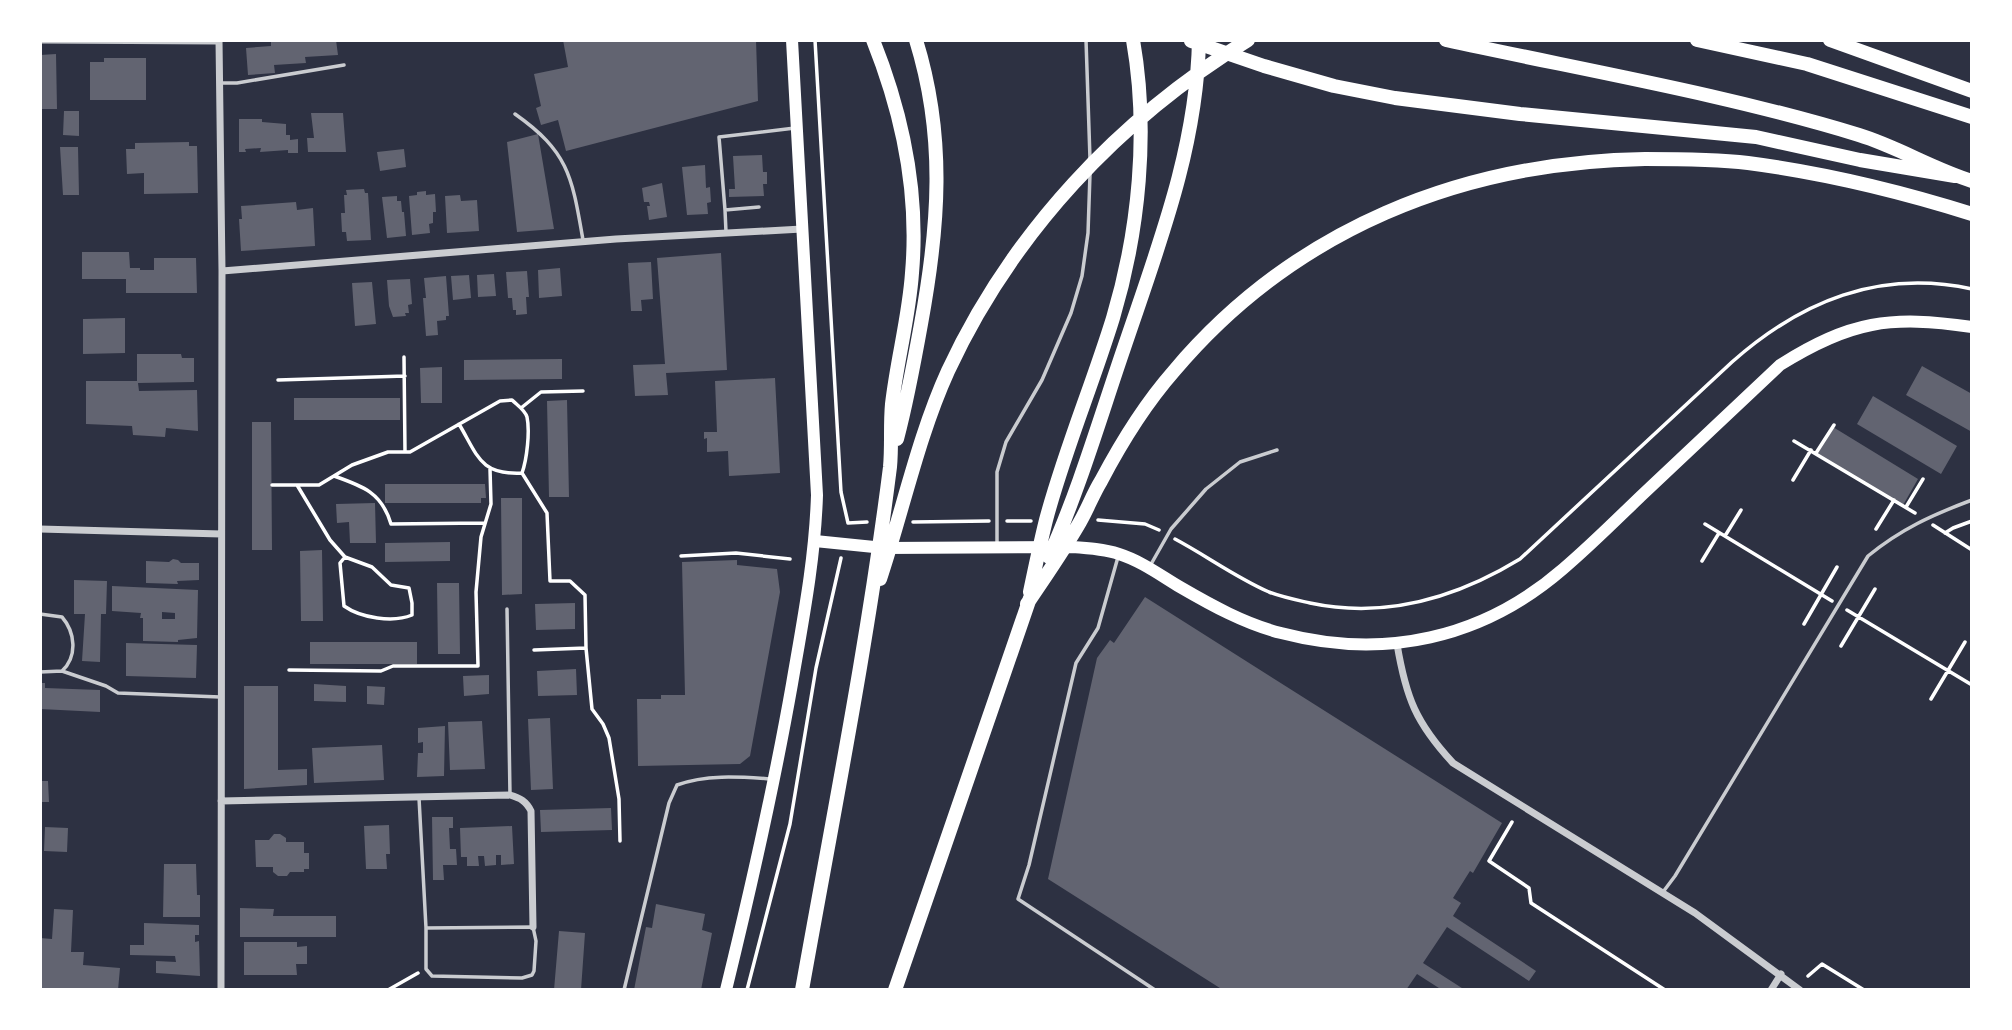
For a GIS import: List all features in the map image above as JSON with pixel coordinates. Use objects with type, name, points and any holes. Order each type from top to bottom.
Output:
[{"type":"highway","points":[[890,464],[906,404],[937,221],[934,125],[916,40]]},
{"type":"highway","points":[[1027,604],[1046,519],[1113,317],[1130,247],[1136,209],[1139,145],[1139,92],[1133,40]]},
{"type":"highway","points":[[1190,40],[1264,66],[1334,86],[1406,100],[1520,114],[1756,136],[1860,160],[1972,181]]},
{"type":"highway","points":[[895,990],[1027,604],[1076,490],[1183,165],[1196,96],[1199,40]]},
{"type":"highway","points":[[869,613],[901,516],[913,467],[948,372],[979,312],[1018,253],[1058,200],[1113,142],[1177,88],[1248,40]]},
{"type":"highway","points":[[1446,40],[1745,104],[1802,119],[1862,136],[1955,176]]},
{"type":"highway","points":[[1697,40],[1807,64],[1972,117]]},
{"type":"highway","points":[[1830,40],[1972,91]]},
{"type":"highway","points":[[802,990],[869,613],[890,464],[892,404],[912,272],[913,215],[908,157],[901,125],[874,43]]},
{"type":"highway","points":[[1027,604],[1080,521],[1133,427],[1173,372],[1241,302],[1280,272],[1334,238],[1386,212],[1452,188],[1517,171],[1617,160],[1702,160],[1748,163],[1849,181],[1972,214]]},
{"type":"main road","points":[[726,990],[774,779],[815,541],[817,495],[792,40]]},
{"type":"main road","points":[[815,541],[884,548],[1072,547],[1119,554],[1231,615],[1279,633],[1352,644],[1397,644],[1434,638],[1487,618],[1519,601],[1552,578],[1780,365],[1814,343],[1846,331],[1889,321],[1926,320],[1972,327]]},
{"type":"street","points":[[40,40],[219,41],[222,271],[220,990]]},
{"type":"street","points":[[222,271],[583,242],[802,229]]},
{"type":"street","points":[[40,528],[221,534]]},
{"type":"street","points":[[1397,644],[1410,703],[1433,741],[1453,763],[1663,892],[1723,932],[1800,990]]},
{"type":"street","points":[[221,801],[510,795],[527,804],[531,811],[533,927]]},
{"type":"street","points":[[1771,990],[1781,974]]},
{"type":"lane","points":[[997,548],[997,472],[1006,442],[1042,380],[1071,313],[1082,276],[1088,233],[1091,136],[1086,40]]},
{"type":"lane","points":[[219,83],[237,83],[344,65]]},
{"type":"lane","points":[[515,114],[536,129],[554,147],[569,171],[583,242]]},
{"type":"lane","points":[[726,233],[719,137],[797,128]]},
{"type":"lane","points":[[725,210],[759,207]]},
{"type":"lane","points":[[1149,568],[1168,535],[1206,489],[1240,462],[1278,450]]},
{"type":"lane","points":[[1663,892],[1868,556],[1923,518],[1972,500]]},
{"type":"lane","points":[[1119,554],[1098,628],[1076,663],[1029,865],[1018,899],[1155,990]]},
{"type":"lane","points":[[507,609],[510,795]]},
{"type":"lane","points":[[40,614],[62,617],[72,630],[72,656],[62,671]]},
{"type":"lane","points":[[40,672],[62,671],[118,693],[221,697]]},
{"type":"lane","points":[[624,990],[669,803],[677,785],[694,779],[774,779]]},
{"type":"lane","points":[[419,798],[426,969],[429,974],[438,978],[528,977],[536,967],[533,927],[426,928]]},
{"type":"path","points":[[815,40],[843,508],[848,523],[879,522]]},
{"type":"path","points":[[1088,520],[1145,524],[1245,580],[1272,593],[1297,600],[1355,609],[1393,607],[1427,601],[1456,592],[1520,559],[1732,362],[1765,334],[1799,313],[1852,292],[1882,286],[1914,283],[1972,289]]},
{"type":"path","points":[[404,357],[405,452]]},
{"type":"path","points":[[278,380],[405,376]]},
{"type":"path","points":[[521,408],[541,392],[583,391]]},
{"type":"path","points":[[271,485],[319,485],[352,464],[388,452],[410,452],[500,401],[512,400],[527,415],[527,460],[522,473]]},
{"type":"path","points":[[459,424],[482,463],[495,473],[522,473]]},
{"type":"path","points":[[1816,453],[1833,425]]},
{"type":"path","points":[[1794,440],[1972,550]]},
{"type":"path","points":[[1793,480],[1811,450]]},
{"type":"path","points":[[289,670],[381,671],[393,666],[478,666],[477,592],[484,523],[491,504],[490,469]]},
{"type":"path","points":[[522,473],[547,513],[550,581],[570,580],[585,595],[586,648],[592,709],[609,738],[618,799],[620,842]]},
{"type":"path","points":[[334,476],[379,498],[391,524],[484,523]]},
{"type":"path","points":[[1906,507],[1923,479]]},
{"type":"path","points":[[297,485],[330,540],[345,557],[372,567],[391,585],[409,588],[412,615],[403,619],[382,618],[353,613],[344,607],[340,563],[345,557]]},
{"type":"path","points":[[1876,529],[1894,500]]},
{"type":"path","points":[[1725,537],[1741,510]]},
{"type":"path","points":[[905,522],[1035,520]]},
{"type":"path","points":[[1945,534],[1972,521]]},
{"type":"path","points":[[1702,561],[1719,533]]},
{"type":"path","points":[[681,556],[736,554],[790,559]]},
{"type":"path","points":[[1804,624],[1838,567]]},
{"type":"path","points":[[747,990],[790,824],[816,668],[836,580]]},
{"type":"path","points":[[1841,646],[1875,589]]},
{"type":"path","points":[[1931,699],[1965,642]]},
{"type":"path","points":[[534,650],[586,648]]},
{"type":"path","points":[[1512,822],[1489,861],[1529,888],[1531,903],[1665,990]]},
{"type":"path","points":[[1808,976],[1822,964],[1864,990]]},
{"type":"path","points":[[388,990],[426,969]]},
{"type":"building","points":[[336,40],[338,55],[305,57],[306,63],[274,65],[275,73],[248,75],[246,48],[271,46],[271,41]]},
{"type":"building","points":[[563,40],[756,40],[758,101],[566,151],[558,120],[541,125],[536,108],[541,106],[534,74],[568,67]]},
{"type":"building","points":[[56,54],[57,109],[40,109],[40,55]]},
{"type":"building","points":[[104,58],[146,58],[146,100],[90,100],[90,62],[104,62]]},
{"type":"building","points":[[64,111],[79,111],[79,136],[63,135]]},
{"type":"building","points":[[311,113],[343,113],[346,152],[308,152],[307,138],[314,138]]},
{"type":"building","points":[[239,119],[262,119],[262,122],[286,124],[286,135],[290,135],[290,140],[298,139],[298,153],[288,153],[288,150],[260,152],[261,148],[239,152]]},
{"type":"building","points":[[538,134],[554,229],[517,232],[507,142]]},
{"type":"building","points":[[189,142],[189,146],[197,146],[198,193],[144,194],[144,173],[127,174],[126,149],[135,149],[135,143]]},
{"type":"building","points":[[60,147],[78,147],[79,195],[63,195]]},
{"type":"building","points":[[404,149],[406,167],[380,171],[377,152]]},
{"type":"building","points":[[762,155],[763,172],[767,172],[767,184],[763,184],[764,196],[729,197],[729,189],[735,189],[733,156]]},
{"type":"building","points":[[705,165],[706,188],[710,187],[711,202],[707,203],[708,214],[687,215],[682,167]]},
{"type":"building","points":[[662,183],[667,217],[649,220],[647,206],[650,206],[649,202],[644,202],[642,188]]},
{"type":"building","points":[[364,189],[365,193],[368,193],[371,240],[347,241],[346,232],[342,232],[344,195],[347,195],[346,190]]},
{"type":"building","points":[[426,191],[426,195],[435,194],[436,212],[433,212],[433,223],[429,224],[430,233],[412,235],[409,196]]},
{"type":"building","points":[[460,195],[461,201],[477,200],[479,231],[447,233],[445,196]]},
{"type":"building","points":[[397,196],[404,212],[406,236],[387,238],[382,197]]},
{"type":"building","points":[[296,202],[297,210],[313,208],[315,246],[241,251],[241,206]]},
{"type":"building","points":[[82,252],[129,252],[130,268],[140,270],[154,270],[154,258],[196,258],[197,293],[126,293],[126,279],[82,279]]},
{"type":"building","points":[[721,253],[727,370],[666,373],[668,395],[635,396],[633,365],[665,364],[657,258]]},
{"type":"building","points":[[651,262],[653,299],[641,300],[642,311],[631,311],[628,263]]},
{"type":"building","points":[[560,268],[562,296],[539,298],[538,270]]},
{"type":"building","points":[[527,271],[527,314],[516,315],[512,298],[508,298],[506,272]]},
{"type":"building","points":[[494,274],[496,296],[478,297],[477,275]]},
{"type":"building","points":[[469,275],[471,298],[453,300],[451,276]]},
{"type":"building","points":[[446,276],[449,316],[446,316],[446,320],[437,321],[438,335],[426,336],[424,278]]},
{"type":"building","points":[[410,279],[412,304],[408,305],[409,313],[405,313],[406,316],[393,317],[389,306],[387,280]]},
{"type":"building","points":[[372,282],[376,324],[355,326],[352,283]]},
{"type":"building","points":[[125,318],[125,353],[83,354],[83,319]]},
{"type":"building","points":[[137,354],[181,354],[182,358],[194,358],[194,382],[138,383],[139,391],[197,390],[198,431],[166,428],[165,437],[133,435],[132,426],[86,424],[86,381],[137,381]]},
{"type":"building","points":[[562,359],[562,379],[464,380],[464,360]]},
{"type":"building","points":[[1922,366],[1972,394],[1972,432],[1906,395]]},
{"type":"building","points":[[442,367],[442,403],[421,403],[420,368]]},
{"type":"building","points":[[775,378],[780,473],[729,476],[728,451],[707,452],[707,438],[704,439],[704,432],[717,432],[715,381]]},
{"type":"building","points":[[1873,396],[1957,446],[1941,474],[1857,424]]},
{"type":"building","points":[[294,398],[400,398],[400,420],[294,420]]},
{"type":"building","points":[[567,400],[569,497],[549,497],[547,401]]},
{"type":"building","points":[[252,422],[271,422],[272,550],[252,550]]},
{"type":"building","points":[[1833,427],[1918,479],[1902,507],[1816,455]]},
{"type":"building","points":[[385,484],[485,484],[486,498],[481,498],[481,503],[385,503]]},
{"type":"building","points":[[501,498],[522,498],[522,594],[502,595]]},
{"type":"building","points":[[375,503],[376,543],[350,543],[349,522],[337,523],[336,504]]},
{"type":"building","points":[[450,542],[450,561],[385,562],[385,543]]},
{"type":"building","points":[[322,550],[323,621],[301,621],[300,551]]},
{"type":"building","points":[[173,559],[181,563],[199,563],[199,580],[177,581],[178,584],[146,583],[146,561],[169,562]]},
{"type":"building","points":[[737,560],[737,565],[777,569],[780,592],[750,756],[740,764],[638,766],[637,699],[685,695],[682,562]]},
{"type":"building","points":[[74,580],[107,581],[106,614],[101,614],[100,662],[82,661],[85,614],[74,614]]},
{"type":"building","points":[[437,583],[459,583],[460,654],[438,654]]},
{"type":"building","points":[[112,586],[198,590],[197,638],[178,642],[143,641],[141,613],[112,611]],"holes":[[[162,612],[175,613],[175,619],[162,619]]]},
{"type":"building","points":[[1145,597],[1502,823],[1473,873],[1470,871],[1453,898],[1461,903],[1453,916],[1536,971],[1529,981],[1447,927],[1423,963],[1465,990],[1442,990],[1417,974],[1406,990],[1223,990],[1048,879],[1097,658],[1110,640],[1114,643]]},
{"type":"building","points":[[575,603],[575,629],[536,630],[535,604]]},
{"type":"building","points":[[310,642],[417,642],[417,664],[310,664]]},
{"type":"building","points":[[126,643],[197,645],[196,678],[126,676]]},
{"type":"building","points":[[576,669],[577,695],[538,696],[537,671]]},
{"type":"building","points":[[489,675],[489,694],[464,696],[463,676]]},
{"type":"building","points":[[40,683],[45,683],[45,688],[100,690],[100,712],[40,709]]},
{"type":"building","points":[[314,684],[346,686],[346,702],[314,701]]},
{"type":"building","points":[[244,686],[278,686],[278,770],[307,769],[307,785],[244,789]]},
{"type":"building","points":[[367,686],[385,687],[384,705],[367,704]]},
{"type":"building","points":[[550,718],[553,789],[531,790],[528,719]]},
{"type":"building","points":[[482,721],[485,769],[450,770],[448,722]]},
{"type":"building","points":[[445,726],[444,776],[417,777],[418,753],[423,753],[423,742],[418,743],[418,728]]},
{"type":"building","points":[[382,745],[384,780],[314,783],[312,748]]},
{"type":"building","points":[[40,781],[48,781],[49,802],[40,802]]},
{"type":"building","points":[[611,808],[612,830],[541,832],[540,810]]},
{"type":"building","points":[[432,817],[453,817],[453,828],[449,828],[450,849],[456,849],[457,865],[443,865],[444,880],[433,880]]},
{"type":"building","points":[[389,825],[390,854],[386,854],[387,869],[366,869],[364,826]]},
{"type":"building","points":[[512,826],[514,864],[501,865],[501,855],[496,855],[496,865],[485,866],[484,856],[478,856],[479,866],[467,866],[467,857],[461,857],[460,828]]},
{"type":"building","points":[[45,827],[68,828],[67,852],[44,851]]},
{"type":"building","points":[[274,834],[286,838],[286,842],[304,842],[304,853],[309,853],[309,869],[278,876],[273,872],[273,867],[256,867],[255,840],[269,840]]},
{"type":"building","points":[[164,864],[196,864],[200,917],[163,917]]},
{"type":"building","points":[[656,904],[705,914],[702,930],[712,933],[701,990],[634,990],[646,927],[652,928]]},
{"type":"building","points":[[240,908],[274,909],[273,916],[336,916],[336,937],[240,937]]},
{"type":"building","points":[[54,909],[73,910],[71,952],[84,952],[83,965],[120,968],[118,990],[40,990],[40,938],[52,939]]},
{"type":"building","points":[[144,923],[199,925],[199,935],[195,935],[195,942],[199,941],[200,976],[156,973],[156,961],[176,962],[175,956],[130,955],[130,945],[144,945]]},
{"type":"building","points":[[559,931],[585,933],[581,990],[554,990]]},
{"type":"building","points":[[244,942],[297,942],[297,947],[307,946],[307,964],[296,964],[297,975],[244,975]]}]
